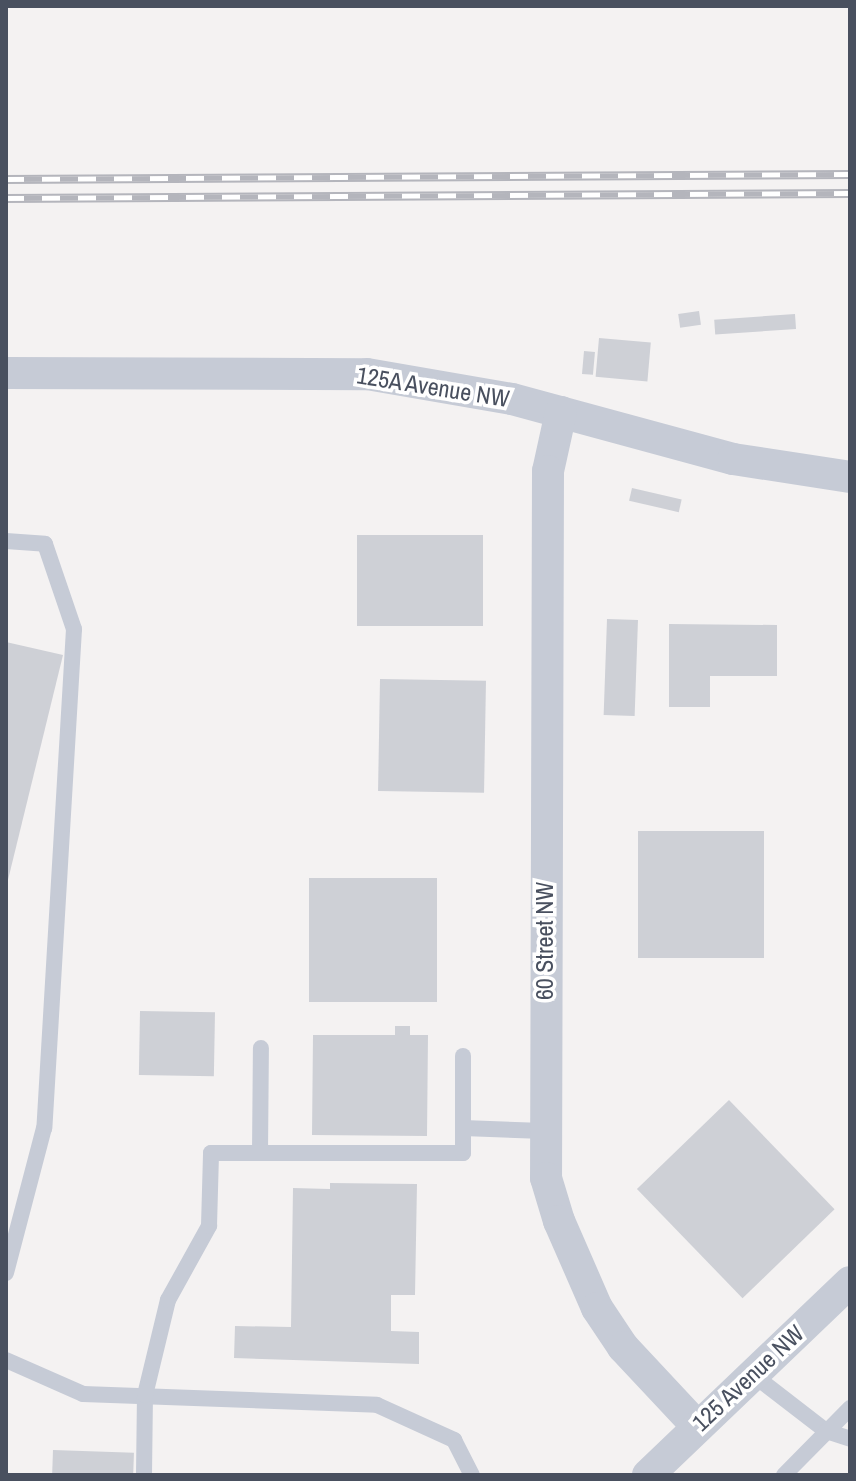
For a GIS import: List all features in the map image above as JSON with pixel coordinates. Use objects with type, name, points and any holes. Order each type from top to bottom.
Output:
[{"type":"street","name":"125A Avenue NW","points":[[6,373],[367,374],[460,388],[733,459],[850,477]]},
{"type":"street","name":"60 Street NW","points":[[561,412],[548,471],[546,1178],[597,1308],[623,1347],[697,1426]]},
{"type":"street","name":"125 Avenue NW","points":[[648,1475],[850,1282]]},
{"type":"lane","points":[[6,541],[45,544],[74,629],[44,1128],[6,1273]]},
{"type":"lane","points":[[260,1153],[261,1048]]},
{"type":"lane","points":[[144,1475],[145,1395],[168,1300],[209,1226],[211,1153],[463,1153],[463,1056]]},
{"type":"lane","points":[[463,1128],[544,1131]]},
{"type":"lane","points":[[6,1360],[83,1394],[377,1405],[454,1440],[472,1475]]},
{"type":"lane","points":[[752,1374],[826,1431],[850,1439]]},
{"type":"lane","points":[[796,1471],[826,1431],[850,1408]]},
{"type":"building","points":[[699,311],[701,325],[680,328],[678,314]]},
{"type":"building","points":[[795,314],[796,329],[715,335],[714,320]]},
{"type":"building","points":[[599,338],[651,343],[647,381],[596,377]]},
{"type":"building","points":[[584,351],[595,352],[593,375],[582,374]]},
{"type":"building","points":[[632,488],[682,499],[679,512],[629,501]]},
{"type":"building","points":[[357,535],[483,535],[483,626],[357,626]]},
{"type":"building","points":[[607,619],[638,620],[635,716],[604,715]]},
{"type":"building","points":[[669,624],[777,625],[777,676],[710,676],[710,707],[669,707]]},
{"type":"building","points":[[6,642],[63,655],[7,884],[6,884]]},
{"type":"building","points":[[380,679],[486,681],[484,793],[378,791]]},
{"type":"building","points":[[638,831],[764,831],[764,958],[638,958]]},
{"type":"building","points":[[309,878],[437,878],[437,1002],[309,1002]]},
{"type":"building","points":[[140,1011],[215,1012],[214,1076],[139,1075]]},
{"type":"building","points":[[395,1026],[410,1026],[410,1035],[428,1035],[427,1136],[312,1135],[313,1035],[395,1035]]},
{"type":"building","points":[[729,1100],[835,1209],[743,1298],[637,1189]]},
{"type":"building","points":[[330,1183],[417,1184],[415,1295],[391,1295],[391,1331],[419,1332],[419,1364],[234,1358],[235,1326],[291,1327],[293,1188],[330,1189]]},
{"type":"building","points":[[53,1450],[134,1453],[133,1475],[52,1475]]},
{"type":"railway","points":[[6,179],[850,174]]},
{"type":"railway","points":[[6,198],[850,193]]}]
